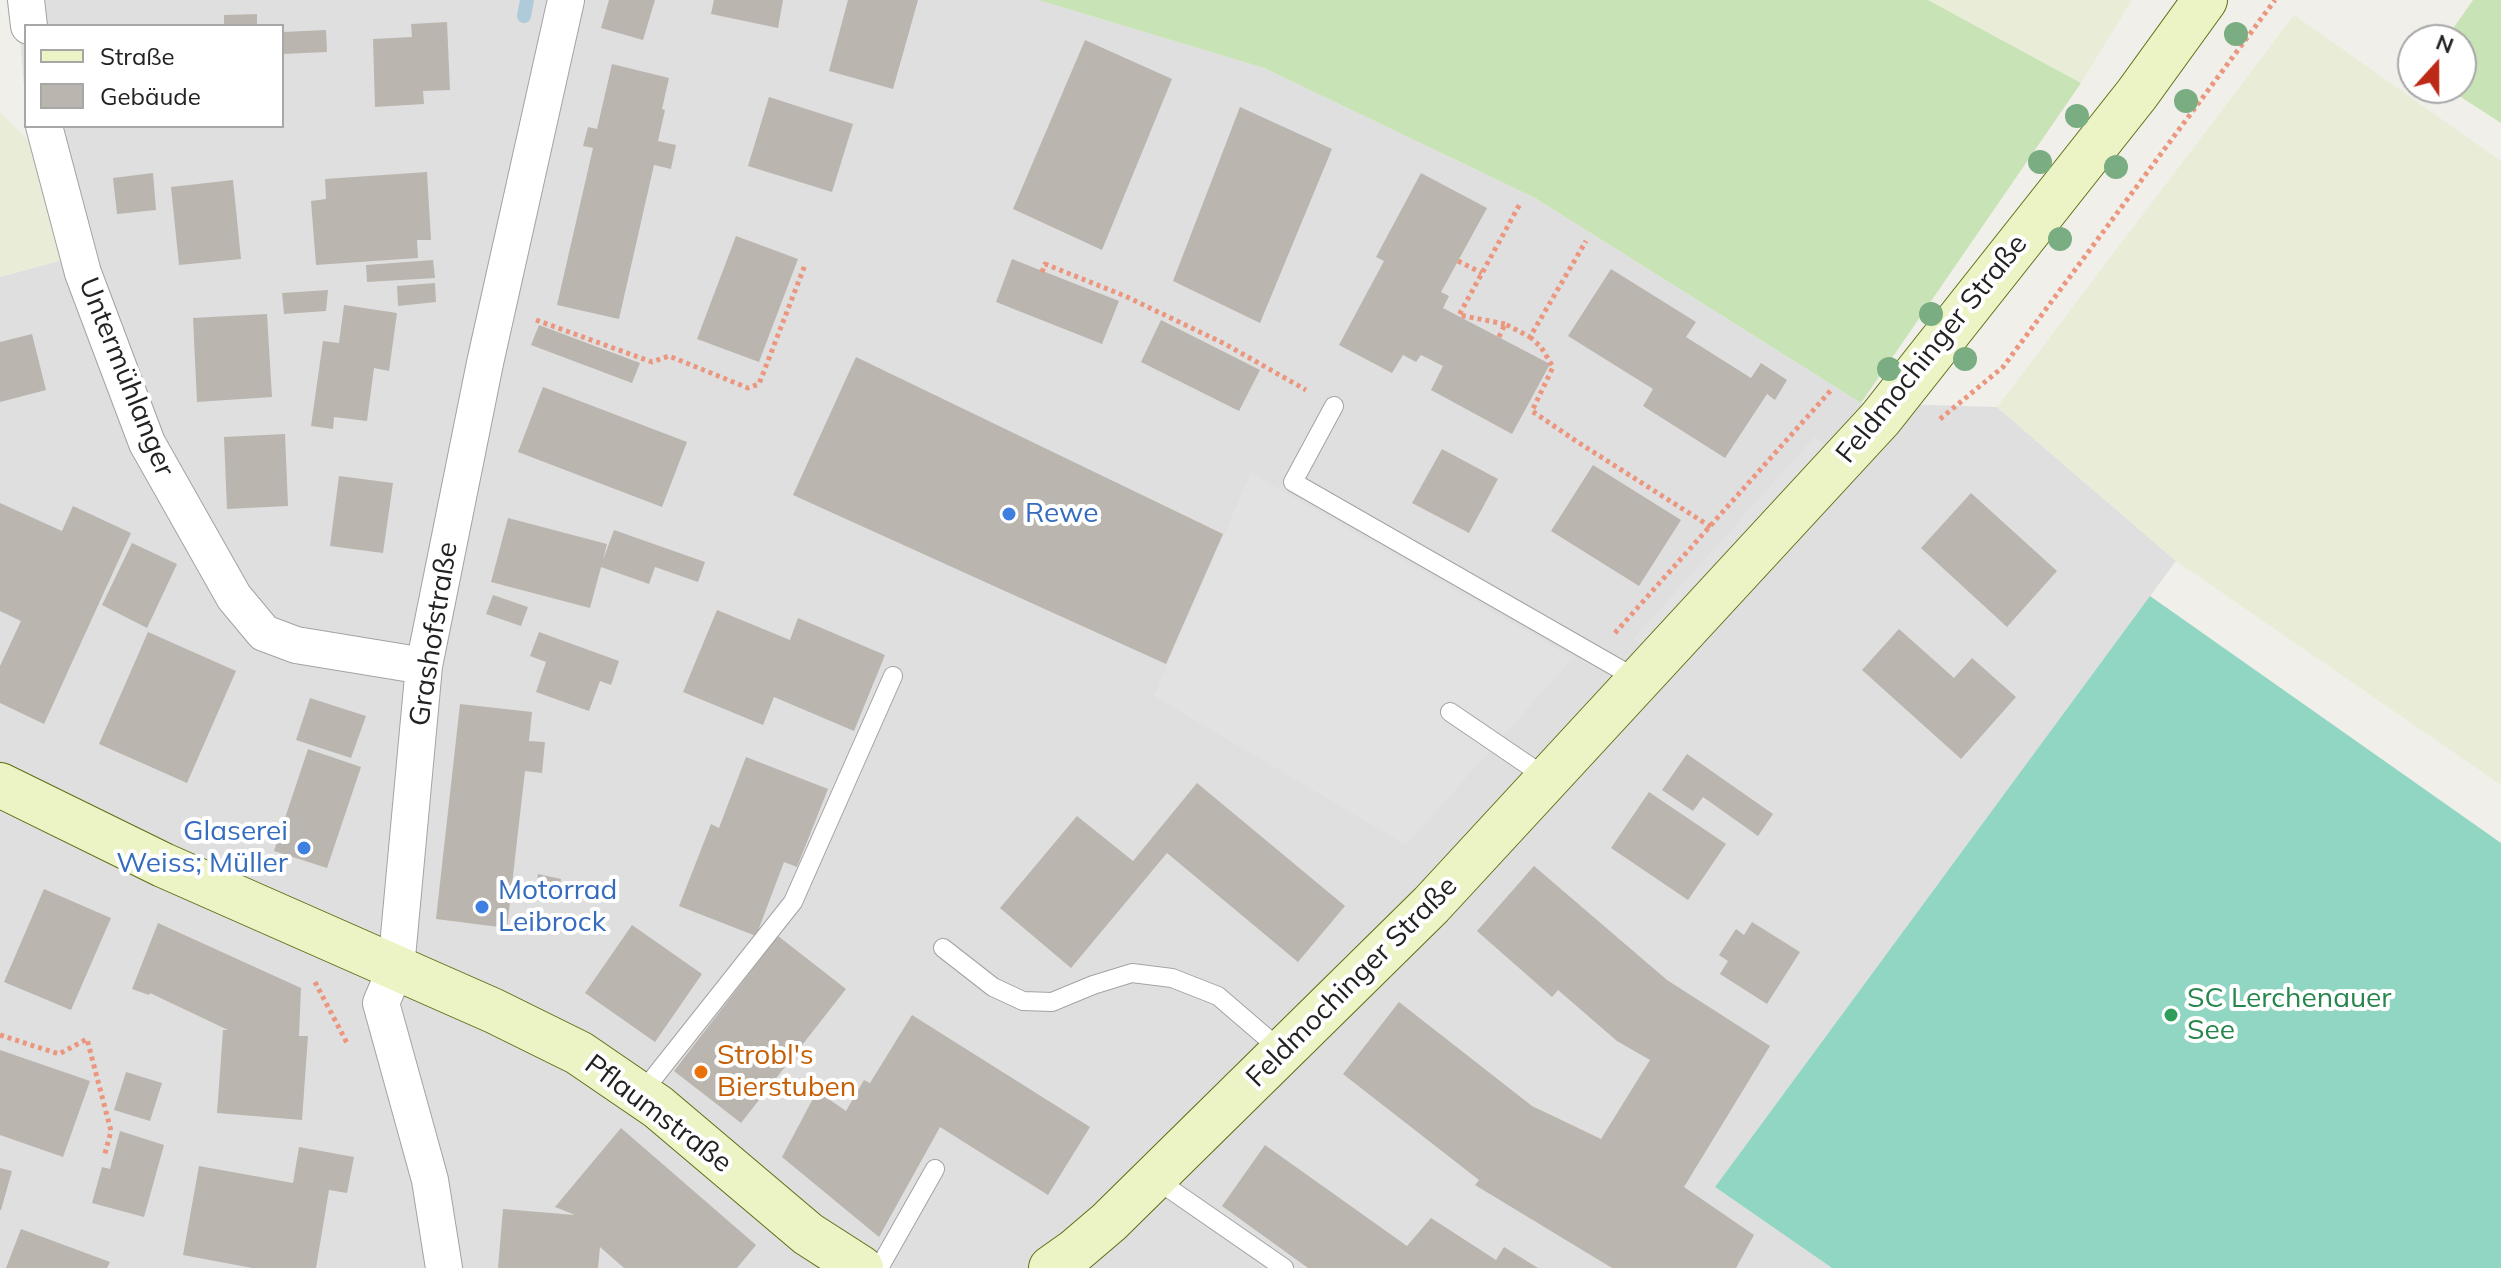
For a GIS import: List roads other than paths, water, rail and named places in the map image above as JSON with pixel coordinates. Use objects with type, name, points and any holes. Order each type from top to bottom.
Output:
[{"type":"main road","name":"Feldmochinger Straße","points":[[1051,1268],[1109,1222],[1431,905],[1880,419],[2137,94],[2205,0]]},
{"type":"main road","name":"Pflaumstraße","points":[[0,785],[163,865],[494,1011],[579,1053],[640,1095],[820,1251],[861,1268]]},
{"type":"street","points":[[26,0],[29,24]]},
{"type":"street","name":"Grashofstraße","points":[[444,1268],[430,1180],[381,1003],[396,968],[424,666],[498,306],[566,0]]},
{"type":"street","name":"Untermühlanger","points":[[45,128],[83,273],[147,443],[234,597],[264,633],[296,645],[424,666]]},
{"type":"lane","points":[[1334,406],[1293,482],[1637,679]]},
{"type":"lane","points":[[640,1095],[793,902],[893,676]]},
{"type":"lane","points":[[1450,712],[1547,778]]},
{"type":"lane","points":[[943,948],[993,987],[1023,1001],[1052,1002],[1132,973],[1172,978],[1218,996],[1282,1052]]},
{"type":"lane","points":[[879,1268],[935,1169]]},
{"type":"lane","points":[[1154,1178],[1284,1268]]},
{"type":"waterway","points":[[524,16],[527,0]]},
{"type":"place","name":"Rewe","points":[[1009,514]]},
{"type":"place","name":"Glaserei Weiss; Müller","points":[[304,848]]},
{"type":"place","name":"Motorrad Leibrock","points":[[482,907]]},
{"type":"place","name":"SC Lerchenauer See","points":[[2171,1015]]},
{"type":"place","name":"Strobl's Bierstuben","points":[[701,1072]]}]
